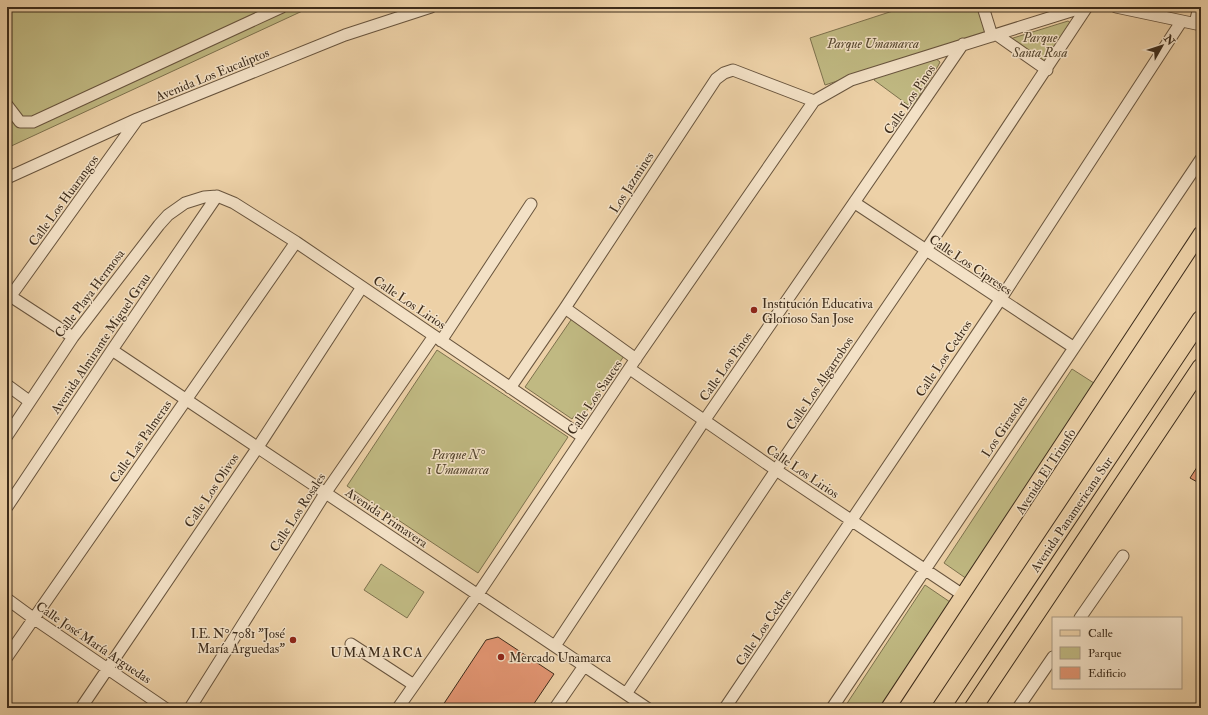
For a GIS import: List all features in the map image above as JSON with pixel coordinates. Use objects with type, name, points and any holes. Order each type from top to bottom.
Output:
[{"type":"highway","name":"Avenida Panamericana Sur","points":[[941,708],[1201,319]]},
{"type":"highway","name":"Avenida Panamericana Sur","points":[[974,708],[1201,367]]},
{"type":"highway","points":[[1164,423],[1201,380]]},
{"type":"main road","name":"Avenida El Triunfo","points":[[888,708],[1201,233]]},
{"type":"street","points":[[7,105],[20,122],[33,122],[282,7]]},
{"type":"street","name":"Avenida Los Eucaliptos","points":[[7,178],[137,119],[345,35],[431,7]]},
{"type":"street","points":[[983,7],[994,35],[1047,70]]},
{"type":"street","points":[[814,101],[851,80],[1086,7]]},
{"type":"street","name":"Calle Los Algarrobos","points":[[626,694],[1047,70],[1086,7]]},
{"type":"street","points":[[1116,7],[1181,22],[1198,24],[1199,7]]},
{"type":"street","name":"Calle Los Cedros","points":[[726,708],[1000,300],[1181,22]]},
{"type":"street","name":"Calle Los Pinos","points":[[555,646],[704,421],[963,44]]},
{"type":"street","name":"Los Jazmines","points":[[510,388],[565,308],[716,79],[724,73],[733,70],[814,101]]},
{"type":"street","name":"Calle Los Sauces","points":[[398,708],[478,594],[636,359],[814,101]]},
{"type":"street","name":"Calle Los Huarangos","points":[[9,296],[137,119]]},
{"type":"street","name":"Los Girasoles","points":[[832,708],[926,570],[1073,347],[1201,159]]},
{"type":"street","name":"Calle Los Lirios","points":[[217,196],[234,203],[296,242],[583,437]]},
{"type":"street","name":"Calle Playa Hermosa","points":[[7,436],[73,337],[168,215],[185,203],[204,197],[217,196]]},
{"type":"street","name":"Avenida Almirante Miguel Grau","points":[[7,507],[217,196]]},
{"type":"street","name":"Calle Los Cipreses","points":[[854,202],[1073,347]]},
{"type":"street","name":"Calle Los Rosales","points":[[190,708],[326,492],[438,338],[531,204]]},
{"type":"street","name":"Calle Las Palmeras","points":[[7,657],[296,242]]},
{"type":"street","name":"Calle Los Olivos","points":[[81,708],[258,448],[362,287]]},
{"type":"street","points":[[9,296],[73,337]]},
{"type":"street","points":[[565,308],[636,359]]},
{"type":"street","name":"Avenida Primavera","points":[[112,350],[647,708]]},
{"type":"street","name":"Calle Los Lirios","points":[[630,369],[776,470],[963,594]]},
{"type":"street","points":[[7,385],[29,401]]},
{"type":"street","points":[[1081,617],[1123,556]]},
{"type":"street","name":"Calle José María Arguedas","points":[[7,599],[165,708]]},
{"type":"street","points":[[351,644],[414,685]]},
{"type":"street","points":[[1018,708],[1052,658]]},
{"type":"street","points":[[555,708],[584,666]]},
{"type":"green space","points":[[7,7],[311,7],[7,148]]},
{"type":"green space","name":"Parque Umamarca","points":[[905,7],[979,7],[987,32],[825,85],[810,38]]},
{"type":"green space","name":"Parque Santa Rosa","points":[[1068,21],[1071,23],[1043,63],[1010,39]]},
{"type":"green space","points":[[935,58],[940,62],[912,108],[874,80],[876,77]]},
{"type":"green space","points":[[573,317],[626,353],[581,419],[575,415],[572,419],[525,387]]},
{"type":"green space","name":"Parque N° 1 Umamarca","points":[[437,350],[568,437],[478,573],[347,486]]},
{"type":"green space","points":[[1072,369],[1097,385],[967,579],[944,563]]},
{"type":"green space","points":[[381,564],[424,592],[407,618],[364,590]]},
{"type":"green space","points":[[925,585],[953,604],[883,708],[844,708]]},
{"type":"building","points":[[1201,461],[1201,484],[1190,478]]},
{"type":"building","name":"Mercado Unamarca","points":[[498,637],[554,674],[531,708],[441,708],[486,640]]},
{"type":"place","name":"Institución Educativa Glorioso San Jose","points":[[754,310]]},
{"type":"place","name":"I.E. N° 7081 \"José María Arguedas\"","points":[[293,640]]},
{"type":"place","name":"Mercado Unamarca","points":[[501,657]]},
{"type":"district","name":"UMAMARCA","points":[[377,652]]}]
